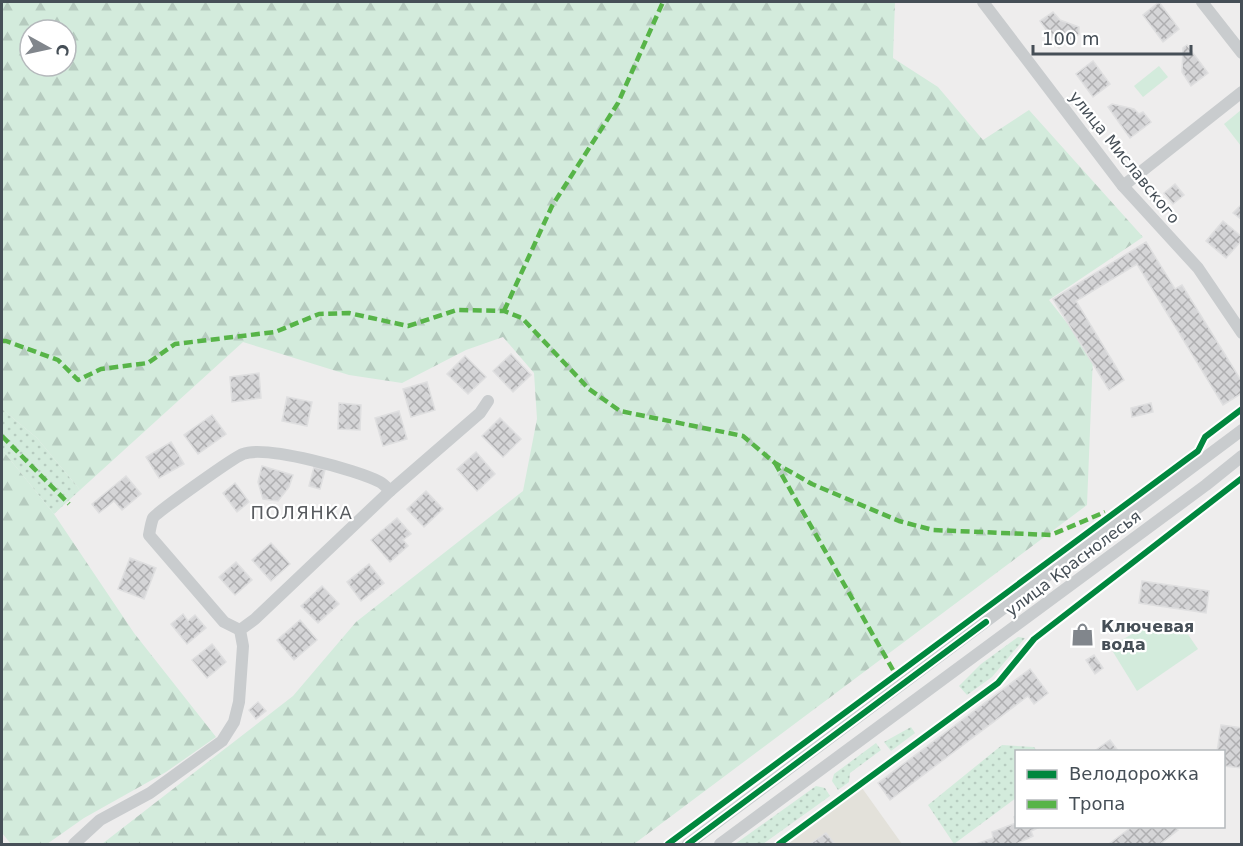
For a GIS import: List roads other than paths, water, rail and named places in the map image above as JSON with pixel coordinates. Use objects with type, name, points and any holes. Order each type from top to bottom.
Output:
[{"type":"street","name":"улица Миславского","points":[[983,2],[1123,186],[1198,268],[1242,333]]},
{"type":"street","points":[[1202,2],[1242,53]]},
{"type":"street","points":[[1123,186],[1242,92]]},
{"type":"street","points":[[240,630],[255,619],[390,491],[480,413],[488,401]]},
{"type":"street","name":"улица Краснолесья","points":[[688,844],[1242,430]]},
{"type":"street","points":[[240,630],[224,622],[149,536],[154,516],[242,454],[271,452],[334,466],[382,482],[390,491]]},
{"type":"street","name":"улица Краснолесья","points":[[720,844],[1242,456]]},
{"type":"street","points":[[1193,467],[1206,485]]},
{"type":"street","points":[[74,844],[100,820],[150,793],[222,741],[234,723],[239,702],[243,646],[240,630]]},
{"type":"place","name":"Ключевая вода","points":[[1083,635]]},
{"type":"district","name":"ПОЛЯНКА","points":[[302,513]]}]
